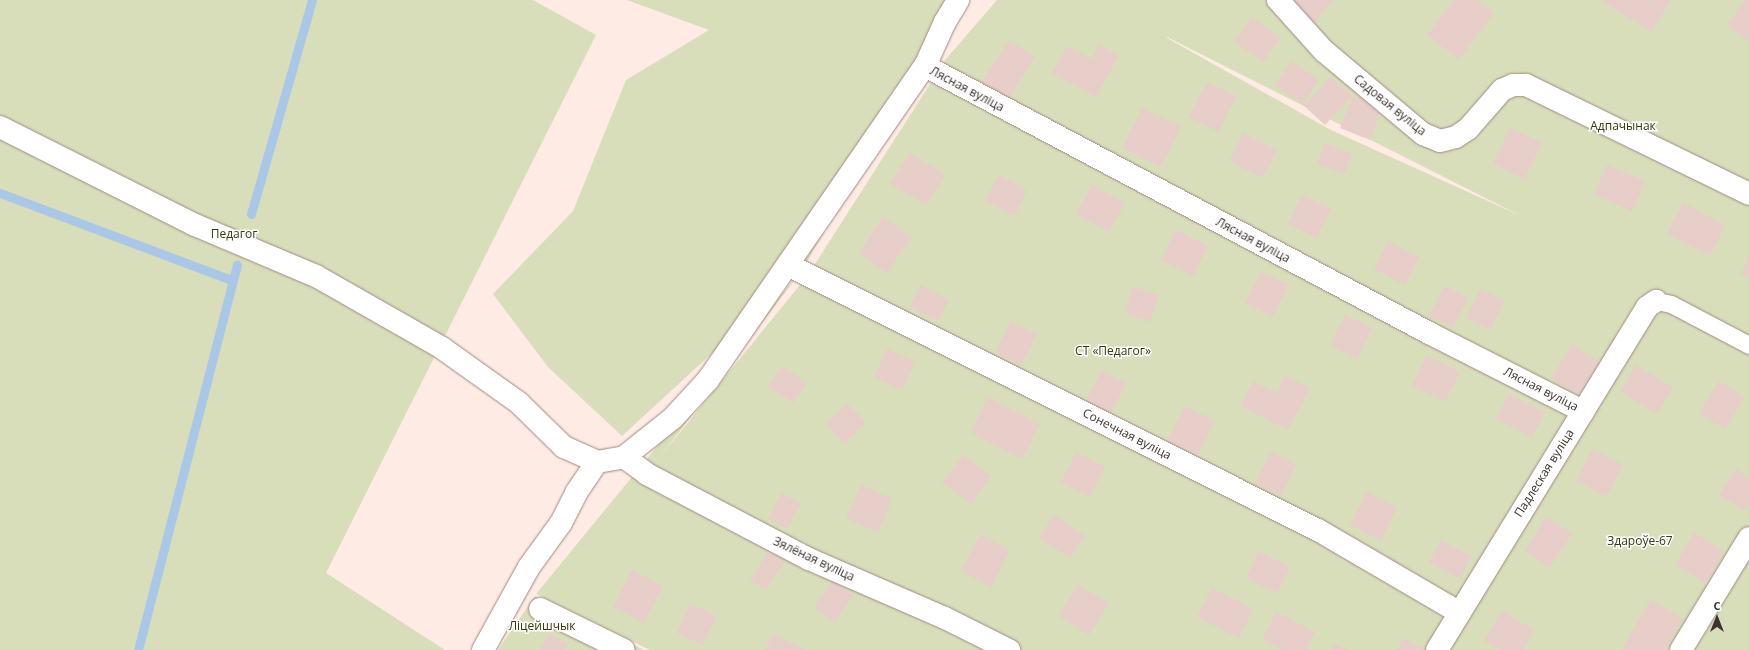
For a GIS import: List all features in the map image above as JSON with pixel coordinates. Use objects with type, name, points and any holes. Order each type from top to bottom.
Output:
[{"type":"street","points":[[0,127],[195,225],[323,279],[442,348],[519,403],[564,447],[597,462],[624,457],[673,418],[708,380],[925,66],[945,22],[958,0]]},
{"type":"street","name":"Садовая вуліца","points":[[1278,0],[1324,51],[1423,134],[1440,141],[1456,137],[1468,129],[1502,90],[1513,85],[1526,85],[1749,194]]},
{"type":"street","name":"Лясная вуліца","points":[[925,66],[1428,333],[1583,410]]},
{"type":"street","name":"Сонечная вуліца","points":[[788,265],[1318,530],[1460,613]]},
{"type":"street","name":"Падлеская вуліца","points":[[1437,650],[1647,307],[1656,301]]},
{"type":"street","name":"Зялёная вуліца","points":[[624,457],[647,474],[808,559],[945,618],[1009,650]]},
{"type":"street","points":[[483,650],[529,567],[561,523],[576,493],[597,462]]},
{"type":"street","points":[[1681,650],[1749,538]]},
{"type":"street","points":[[540,609],[624,650]]},
{"type":"lane","points":[[1656,301],[1671,304],[1749,345]]},
{"type":"green space","name":"Педагог","points":[[0,0],[533,0],[596,35],[326,573],[445,650],[0,650]]},
{"type":"green space","name":"СТ «Педагог»","points":[[627,0],[954,0],[803,269],[660,457],[808,275],[946,59],[997,0],[1749,0],[1749,650],[650,650],[536,594],[800,272],[622,436],[548,367],[493,294],[573,211],[626,80],[709,30]],"holes":[[[1167,37],[1521,216],[1331,130]]]},
{"type":"green space","name":"Ліцейшчык","points":[[535,596],[644,650],[498,650]]},
{"type":"building","points":[[1293,0],[1333,0],[1313,23],[1291,2]]},
{"type":"building","points":[[1454,0],[1477,0],[1494,13],[1459,59],[1427,35]]},
{"type":"building","points":[[1605,0],[1671,0],[1651,32],[1604,2]]},
{"type":"building","points":[[1745,0],[1749,0],[1749,41],[1727,25]]},
{"type":"building","points":[[1252,17],[1280,38],[1263,62],[1234,42]]},
{"type":"building","points":[[1009,41],[1035,57],[1007,101],[981,84]]},
{"type":"building","points":[[1099,45],[1119,55],[1096,97],[1052,73],[1067,46],[1092,59]]},
{"type":"building","points":[[1292,61],[1319,80],[1303,104],[1275,85]]},
{"type":"building","points":[[1330,77],[1352,96],[1325,125],[1304,106]]},
{"type":"building","points":[[1207,82],[1236,96],[1219,132],[1189,117]]},
{"type":"building","points":[[1353,96],[1382,107],[1370,140],[1340,128]]},
{"type":"building","points":[[1142,108],[1181,127],[1161,167],[1122,148]]},
{"type":"building","points":[[1510,128],[1542,143],[1524,179],[1493,164]]},
{"type":"building","points":[[1243,133],[1277,150],[1263,178],[1229,161]]},
{"type":"building","points":[[1325,143],[1352,154],[1345,174],[1317,164]]},
{"type":"building","points":[[910,153],[945,175],[926,205],[890,183]]},
{"type":"building","points":[[1607,165],[1645,181],[1632,211],[1594,195]]},
{"type":"building","points":[[999,175],[1027,191],[1014,216],[985,200]]},
{"type":"building","points":[[1092,185],[1125,203],[1109,232],[1076,214]]},
{"type":"building","points":[[1302,195],[1331,209],[1317,238],[1288,224]]},
{"type":"building","points":[[1683,203],[1725,225],[1710,256],[1667,234]]},
{"type":"building","points":[[883,217],[911,237],[887,273],[859,253]]},
{"type":"building","points":[[1176,230],[1208,246],[1193,276],[1161,260]]},
{"type":"building","points":[[1388,241],[1419,257],[1405,285],[1374,269]]},
{"type":"building","points":[[1749,255],[1749,277],[1741,274]]},
{"type":"building","points":[[1261,272],[1289,285],[1273,317],[1245,303]]},
{"type":"building","points":[[921,285],[949,300],[938,321],[909,307]]},
{"type":"building","points":[[1444,286],[1468,298],[1453,328],[1429,316]]},
{"type":"building","points":[[1133,287],[1159,295],[1150,322],[1125,313]]},
{"type":"building","points":[[1480,289],[1505,301],[1490,330],[1466,318]]},
{"type":"building","points":[[1345,315],[1372,328],[1357,359],[1330,346]]},
{"type":"building","points":[[1011,321],[1037,334],[1021,365],[995,352]]},
{"type":"building","points":[[1572,345],[1601,363],[1580,396],[1551,378]]},
{"type":"building","points":[[887,349],[915,361],[902,390],[874,377]]},
{"type":"building","points":[[1427,355],[1460,372],[1445,402],[1412,385]]},
{"type":"building","points":[[1636,365],[1673,388],[1657,414],[1620,391]]},
{"type":"building","points":[[782,366],[807,383],[793,403],[768,386]]},
{"type":"building","points":[[1102,370],[1126,383],[1111,413],[1086,401]]},
{"type":"building","points":[[1285,376],[1310,388],[1288,430],[1240,406],[1253,381],[1277,393]]},
{"type":"building","points":[[1719,381],[1745,397],[1725,429],[1699,413]]},
{"type":"building","points":[[1509,394],[1545,412],[1532,437],[1496,419]]},
{"type":"building","points":[[988,397],[1040,424],[1022,459],[971,432]]},
{"type":"building","points":[[847,404],[866,422],[845,443],[826,424]]},
{"type":"building","points":[[1185,406],[1215,421],[1197,456],[1167,441]]},
{"type":"building","points":[[1592,449],[1623,465],[1607,497],[1576,481]]},
{"type":"building","points":[[1076,452],[1105,467],[1090,497],[1061,482]]},
{"type":"building","points":[[1271,452],[1296,465],[1281,496],[1255,483]]},
{"type":"building","points":[[963,455],[991,476],[971,504],[942,483]]},
{"type":"building","points":[[1736,469],[1749,477],[1749,504],[1745,511],[1719,495]]},
{"type":"building","points":[[861,485],[892,499],[878,532],[846,518]]},
{"type":"building","points":[[1367,492],[1397,508],[1381,540],[1350,525]]},
{"type":"building","points":[[781,493],[801,503],[787,529],[768,519]]},
{"type":"building","points":[[1054,515],[1085,536],[1070,558],[1039,538]]},
{"type":"building","points":[[1546,517],[1572,533],[1550,567],[1525,551]]},
{"type":"building","points":[[1694,533],[1724,551],[1705,583],[1675,565]]},
{"type":"building","points":[[980,535],[1010,550],[991,587],[961,571]]},
{"type":"building","points":[[1441,540],[1471,556],[1460,579],[1429,563]]},
{"type":"building","points":[[1259,551],[1290,567],[1277,593],[1246,578]]},
{"type":"building","points":[[768,552],[784,562],[766,590],[750,580]]},
{"type":"building","points":[[632,570],[663,586],[644,623],[613,607]]},
{"type":"building","points":[[832,581],[853,595],[835,622],[814,608]]},
{"type":"building","points":[[1078,585],[1109,603],[1089,635],[1059,616]]},
{"type":"building","points":[[1212,588],[1253,609],[1239,638],[1197,617]]},
{"type":"building","points":[[1651,599],[1683,619],[1665,650],[1622,649]]},
{"type":"building","points":[[690,604],[716,616],[703,645],[677,633]]},
{"type":"building","points":[[1502,611],[1534,630],[1522,650],[1500,650],[1484,641]]},
{"type":"building","points":[[1276,612],[1315,632],[1306,650],[1283,650],[1262,640]]},
{"type":"building","points":[[550,634],[567,644],[564,650],[540,650]]},
{"type":"building","points":[[773,634],[807,650],[766,650]]},
{"type":"building","points":[[1404,638],[1426,650],[1397,650]]},
{"type":"building","points":[[1334,644],[1347,650],[1331,650]]},
{"type":"waterway","points":[[251,214],[312,0]]},
{"type":"waterway","points":[[0,193],[232,280]]},
{"type":"waterway","points":[[138,650],[237,264]]},
{"type":"park label","name":"Адпачынак","points":[[1623,126]]},
{"type":"park label","name":"Здароўе-67","points":[[1640,541]]}]
